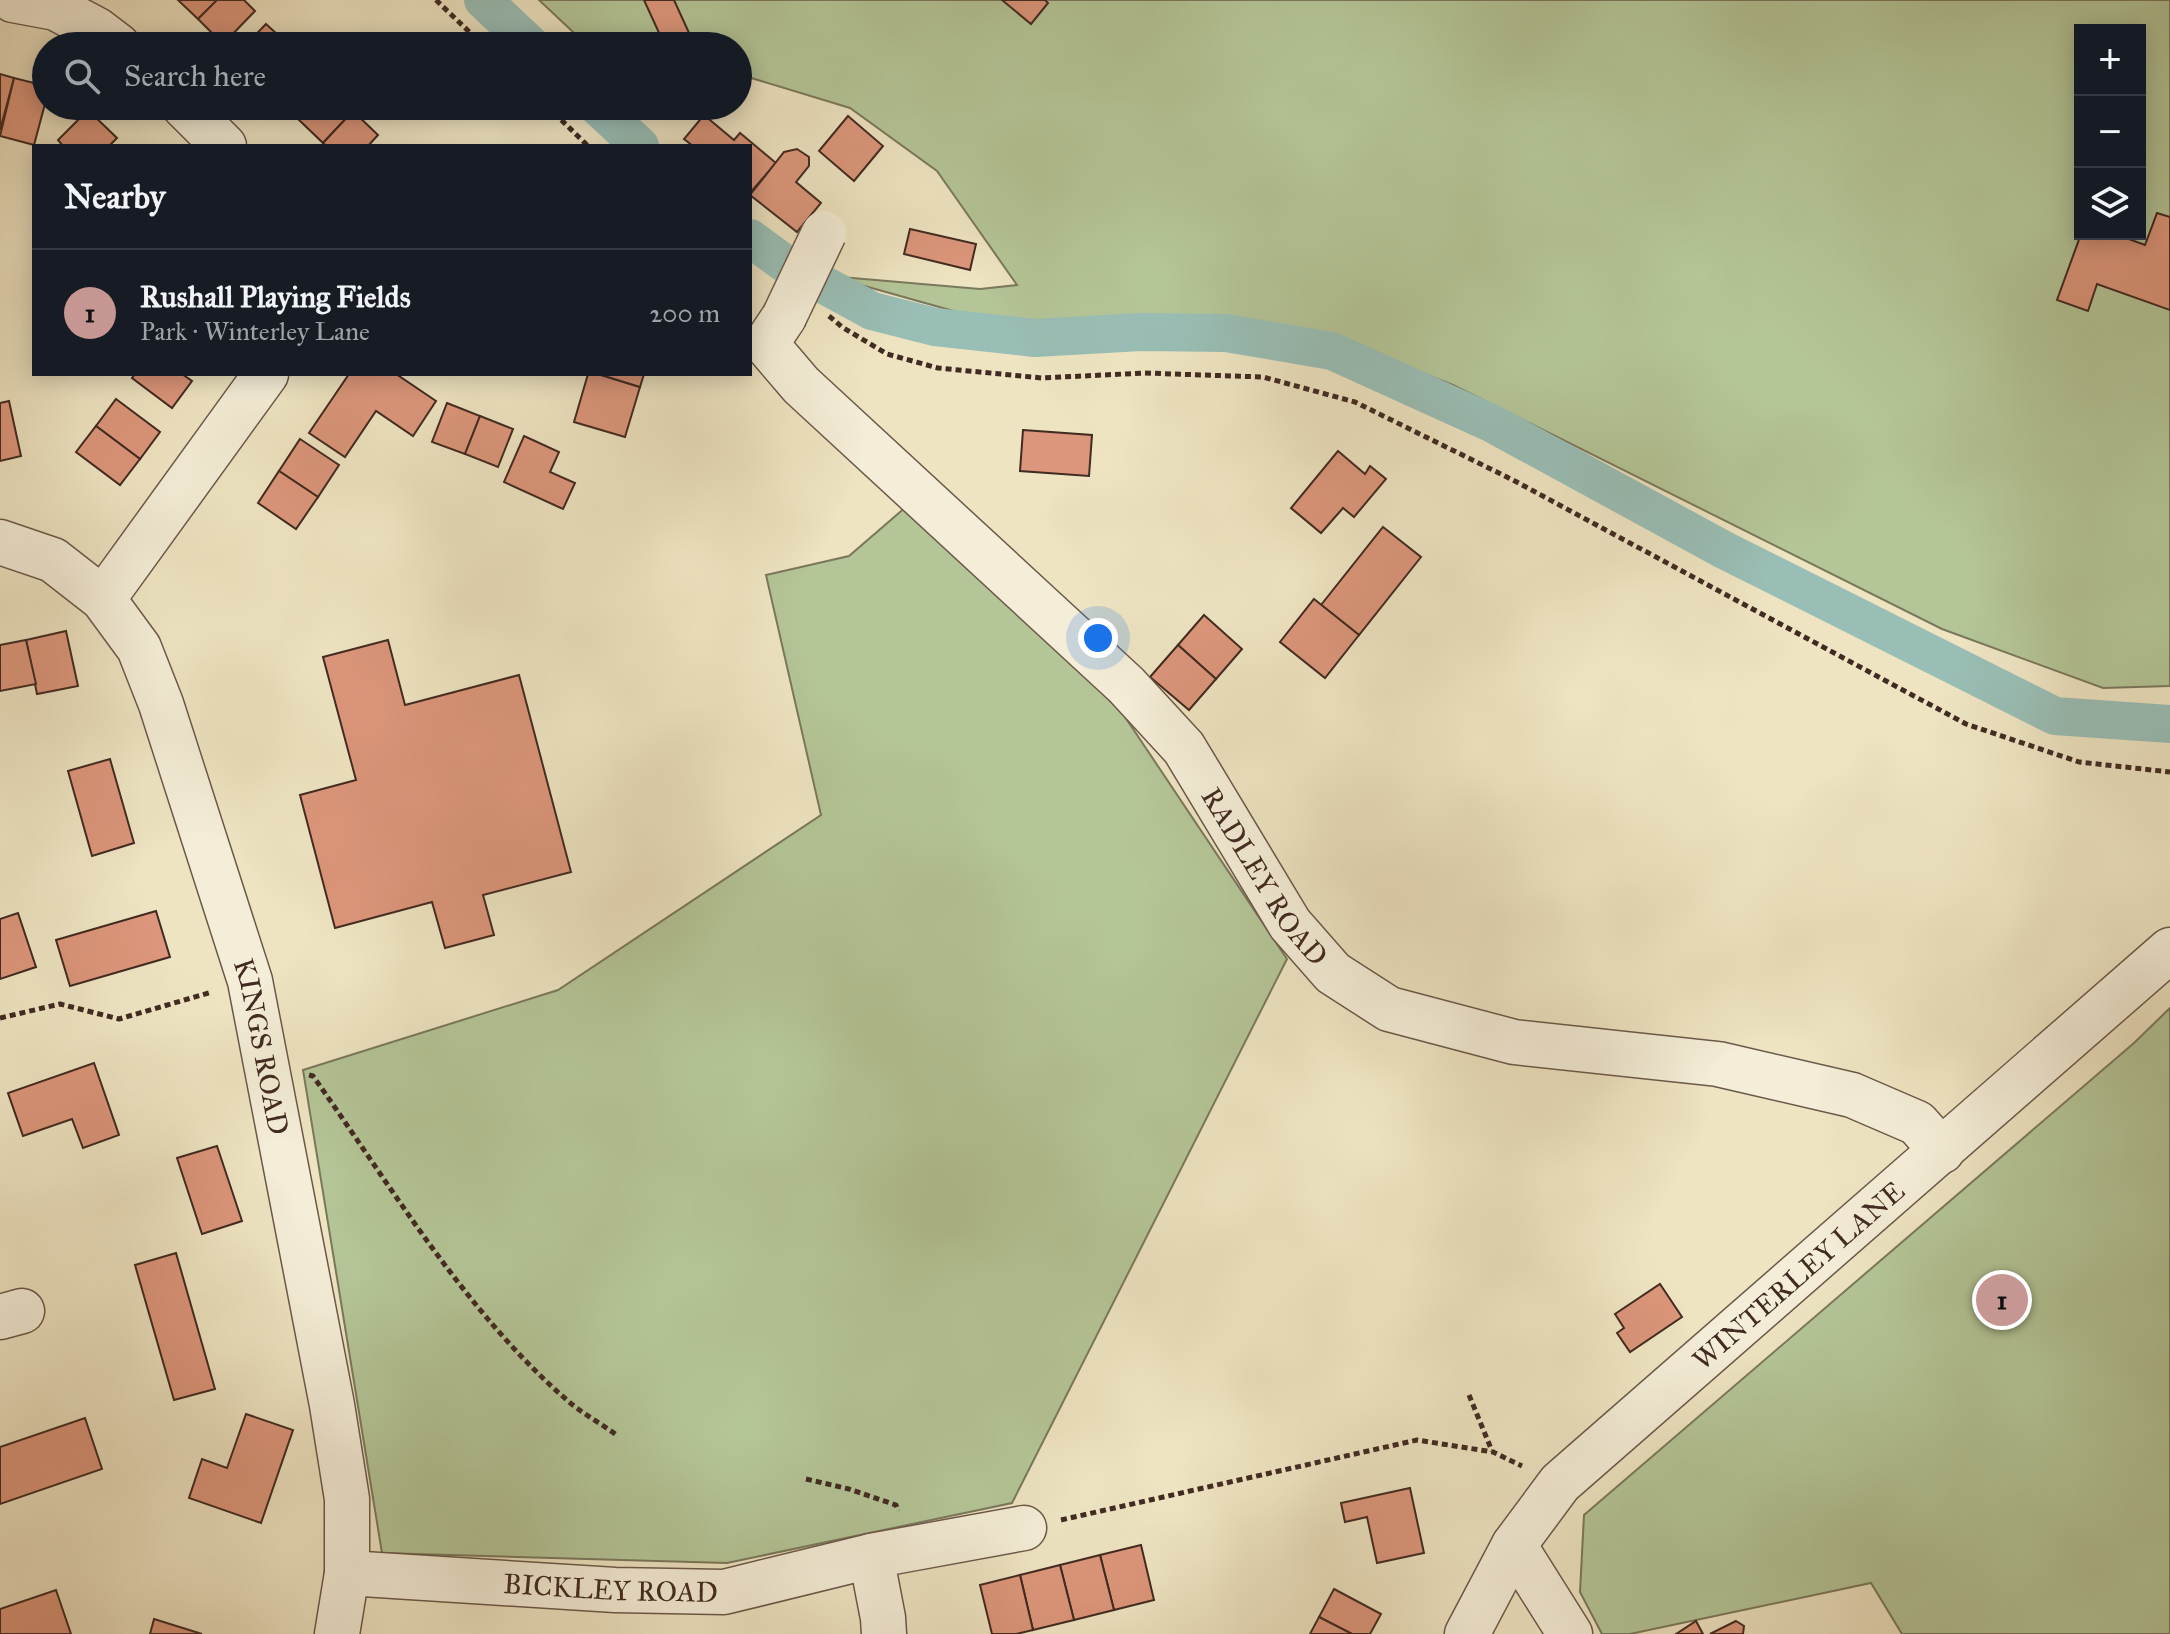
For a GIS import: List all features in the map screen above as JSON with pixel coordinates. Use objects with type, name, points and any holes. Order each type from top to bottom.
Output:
[{"type":"street","points":[[13,0],[56,8],[100,32]]},
{"type":"street","points":[[198,120],[222,144]]},
{"type":"street","points":[[803,313],[824,233]]},
{"type":"street","name":"RADLEY ROAD","points":[[803,313],[766,344],[801,385],[1126,685],[1184,748],[1290,924],[1333,973],[1389,1009],[1514,1042],[1718,1064],[1852,1095],[1917,1123],[1942,1151]]},
{"type":"street","points":[[103,599],[265,376]]},
{"type":"street","name":"KINGS ROAD","points":[[0,542],[53,560],[103,599],[139,648],[161,704],[250,981],[332,1405],[347,1499],[347,1573],[337,1634]]},
{"type":"street","name":"WINTERLEY LANE","points":[[1467,1634],[1514,1545],[1560,1483],[1942,1151],[2093,1041],[2170,950]]},
{"type":"street","name":"BICKLEY ROAD","points":[[347,1573],[615,1590],[724,1592],[891,1553],[1024,1528]]},
{"type":"street","points":[[1514,1545],[1570,1634]]},
{"type":"street","points":[[884,1634],[891,1553]]},
{"type":"path","points":[[436,0],[469,32]]},
{"type":"path","points":[[561,120],[586,144]]},
{"type":"path","points":[[803,313],[842,327],[887,354],[938,368],[1042,378],[1144,373],[1263,377],[1355,402],[1513,480],[1966,724],[2079,762],[2170,772]]},
{"type":"path","points":[[0,1018],[60,1004],[119,1019],[250,981]]},
{"type":"path","points":[[265,1062],[313,1076],[386,1183],[465,1290],[536,1370],[570,1403],[618,1436]]},
{"type":"path","points":[[1469,1395],[1493,1452]]},
{"type":"path","points":[[1024,1528],[1417,1440],[1493,1452],[1560,1483]]},
{"type":"path","points":[[806,1479],[896,1505],[891,1553]]},
{"type":"green space","points":[[539,0],[2170,0],[2170,686],[2103,688],[1942,629],[1453,385],[1327,336],[1236,318],[1021,330],[829,276],[980,289],[1017,285],[937,171],[850,108],[752,78],[752,32],[573,32]]},
{"type":"green space","points":[[907,506],[1121,711],[1287,959],[1012,1503],[727,1563],[382,1553],[303,1070],[558,990],[821,815],[766,575],[849,556]]},
{"type":"green space","points":[[2170,1008],[2170,1634],[1902,1634],[1871,1583],[1630,1634],[1602,1634],[1580,1592],[1584,1515],[2134,1043]]},
{"type":"building","points":[[178,0],[217,0],[198,19]]},
{"type":"building","points":[[217,0],[244,0],[255,11],[235,32],[211,32],[198,19]]},
{"type":"building","points":[[644,0],[674,0],[689,32],[659,32]]},
{"type":"building","points":[[1002,0],[1045,0],[1048,3],[1031,24]]},
{"type":"building","points":[[266,24],[275,32],[258,32]]},
{"type":"building","points":[[0,74],[14,78],[0,130]]},
{"type":"building","points":[[14,78],[32,82],[32,120],[41,120],[34,144],[0,136]]},
{"type":"building","points":[[848,116],[883,146],[854,181],[819,151]]},
{"type":"building","points":[[78,120],[98,120],[117,138],[111,144],[61,144],[58,140]]},
{"type":"building","points":[[299,120],[345,120],[323,143]]},
{"type":"building","points":[[345,120],[362,120],[378,135],[370,144],[323,143]]},
{"type":"building","points":[[700,120],[710,120],[734,140],[740,133],[776,163],[752,191],[752,144],[690,144],[684,139]]},
{"type":"building","points":[[797,149],[809,157],[809,166],[796,182],[821,203],[797,232],[752,197],[784,152]]},
{"type":"building","points":[[2157,213],[2170,217],[2170,310],[2097,284],[2088,311],[2057,300],[2079,240],[2131,240],[2145,245]]},
{"type":"building","points":[[910,229],[976,244],[970,270],[904,254]]},
{"type":"building","points":[[185,376],[192,381],[172,408],[132,378]]},
{"type":"building","points":[[348,376],[399,376],[436,401],[413,436],[376,411],[345,457],[309,433]]},
{"type":"building","points":[[587,376],[604,376],[640,387],[625,437],[574,422]]},
{"type":"building","points":[[604,376],[643,376],[640,387]]},
{"type":"building","points":[[116,399],[160,432],[140,459],[96,426]]},
{"type":"building","points":[[9,401],[21,456],[0,461],[0,403]]},
{"type":"building","points":[[447,403],[480,416],[465,454],[432,442]]},
{"type":"building","points":[[480,416],[513,429],[498,467],[465,454]]},
{"type":"building","points":[[96,426],[140,459],[120,485],[76,452]]},
{"type":"building","points":[[1023,430],[1092,435],[1089,476],[1020,471]]},
{"type":"building","points":[[524,436],[559,452],[550,472],[575,483],[563,509],[504,482]]},
{"type":"building","points":[[300,439],[339,465],[318,497],[279,471]]},
{"type":"building","points":[[1338,451],[1365,474],[1370,466],[1386,479],[1354,517],[1343,508],[1321,533],[1291,508]]},
{"type":"building","points":[[279,471],[318,497],[296,529],[258,503]]},
{"type":"building","points":[[1383,527],[1421,557],[1359,635],[1321,605]]},
{"type":"building","points":[[1314,599],[1359,635],[1325,678],[1280,642]]},
{"type":"building","points":[[1204,615],[1242,649],[1216,679],[1178,645]]},
{"type":"building","points":[[66,631],[78,686],[37,694],[26,640]]},
{"type":"building","points":[[26,640],[36,684],[0,691],[0,645]]},
{"type":"building","points":[[388,640],[405,705],[519,675],[571,872],[483,895],[494,935],[445,948],[432,902],[335,928],[300,795],[356,780],[323,657]]},
{"type":"building","points":[[1178,645],[1216,679],[1189,710],[1150,677]]},
{"type":"building","points":[[110,759],[134,843],[92,856],[68,771]]},
{"type":"building","points":[[156,911],[170,957],[70,986],[56,940]]},
{"type":"building","points":[[18,913],[36,967],[0,979],[0,919]]},
{"type":"building","points":[[94,1063],[119,1135],[83,1148],[72,1119],[23,1136],[8,1093]]},
{"type":"building","points":[[217,1146],[242,1221],[202,1234],[177,1158]]},
{"type":"building","points":[[176,1253],[215,1389],[174,1400],[135,1265]]},
{"type":"building","points":[[1660,1284],[1682,1317],[1630,1352],[1617,1333],[1624,1328],[1615,1314]]},
{"type":"building","points":[[246,1414],[293,1430],[261,1523],[189,1498],[202,1459],[227,1468]]},
{"type":"building","points":[[85,1418],[102,1469],[0,1504],[0,1447]]},
{"type":"building","points":[[1410,1488],[1424,1553],[1377,1563],[1367,1517],[1345,1522],[1341,1503]]},
{"type":"building","points":[[1141,1545],[1154,1600],[1114,1610],[1100,1555]]},
{"type":"building","points":[[1100,1555],[1114,1610],[1074,1620],[1060,1565]]},
{"type":"building","points":[[1060,1565],[1074,1620],[1033,1630],[1020,1575]]},
{"type":"building","points":[[1020,1575],[1033,1630],[992,1634],[980,1585]]},
{"type":"building","points":[[1334,1589],[1381,1614],[1370,1634],[1352,1634],[1319,1617]]},
{"type":"building","points":[[56,1590],[71,1634],[0,1634],[0,1609]]},
{"type":"building","points":[[1319,1617],[1352,1634],[1310,1634]]},
{"type":"building","points":[[154,1619],[202,1634],[150,1634]]},
{"type":"building","points":[[1696,1621],[1703,1634],[1676,1634]]},
{"type":"building","points":[[1736,1621],[1744,1626],[1743,1634],[1710,1634]]},
{"type":"waterway","points":[[483,0],[517,32]]},
{"type":"waterway","points":[[612,120],[638,144]]},
{"type":"waterway","points":[[752,239],[784,263],[872,311],[935,327],[1035,338],[1141,332],[1226,333],[1332,351],[1493,424],[1724,550],[2055,716],[2170,724]]},
{"type":"place","name":"Rushall Playing Fields","points":[[2002,1300]]}]
